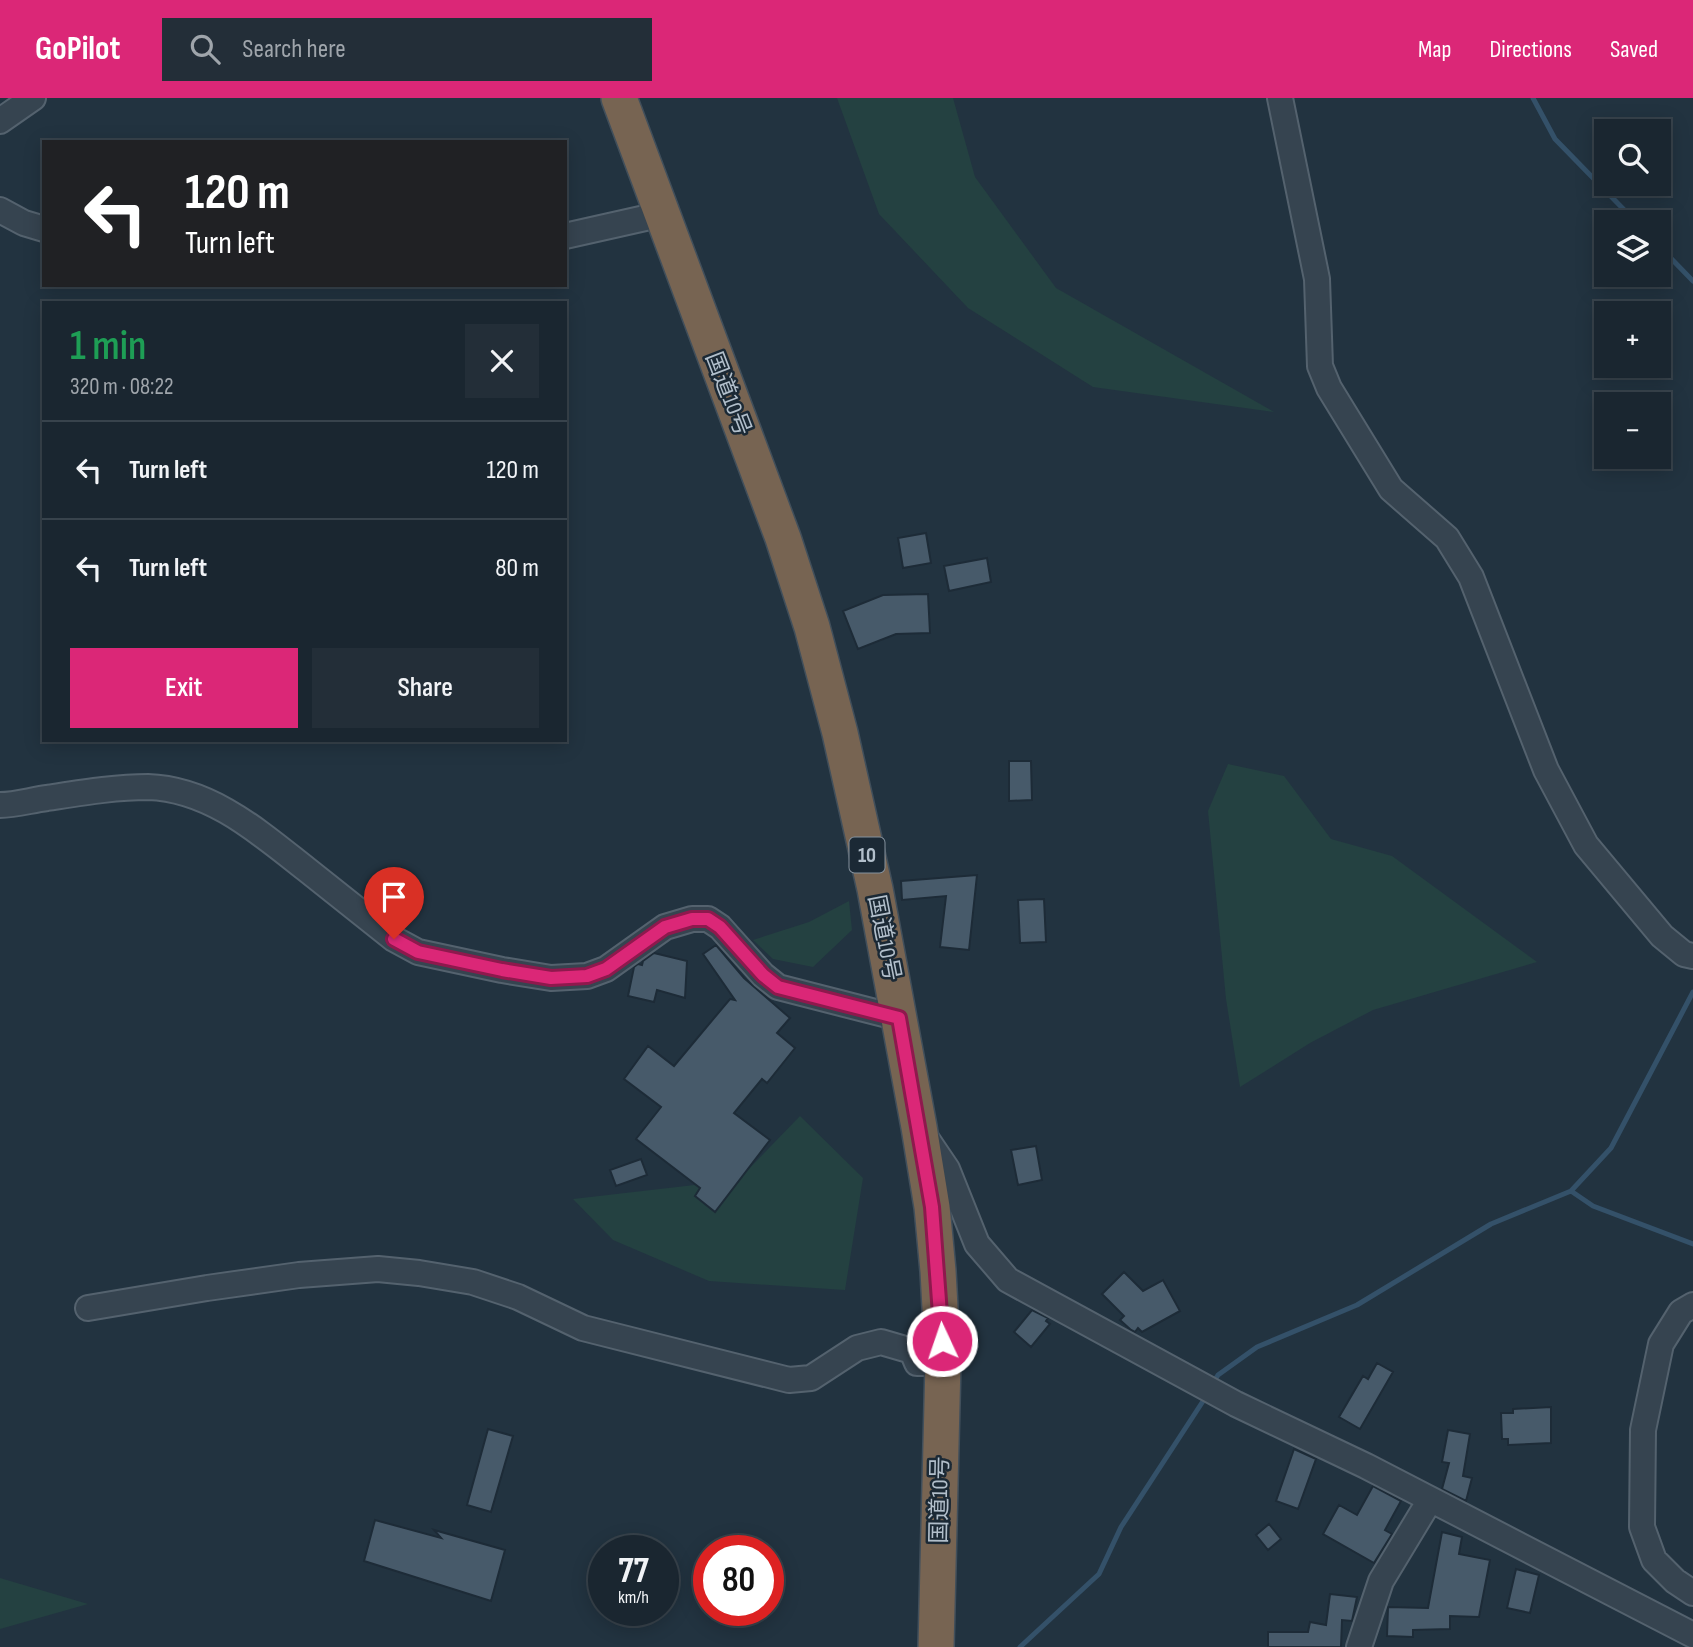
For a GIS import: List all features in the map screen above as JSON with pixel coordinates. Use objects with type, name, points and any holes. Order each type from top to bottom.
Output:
[{"type":"highway","name":"国道10号","points":[[619,98],[783,538],[812,627],[840,733],[872,876],[919,1127],[937,1258],[943,1363],[936,1647]]},
{"type":"street","points":[[0,121],[33,98]]},
{"type":"street","points":[[1280,98],[1317,279],[1320,366],[1329,388],[1391,489],[1447,538],[1471,577],[1546,769],[1586,845],[1662,936],[1689,955]]},
{"type":"street","points":[[0,209],[24,223],[42,228]]},
{"type":"street","points":[[567,236],[663,214]]},
{"type":"street","points":[[0,805],[150,787],[187,794],[220,806],[256,829],[394,939],[418,952],[551,978],[587,976],[606,969],[665,927],[692,919],[708,919],[720,927],[763,975],[778,987],[899,1018]]},
{"type":"street","points":[[919,1127],[947,1169],[977,1244],[1008,1280],[1236,1404],[1366,1466],[1693,1635]]},
{"type":"street","points":[[88,1308],[220,1286],[378,1269],[473,1282],[518,1297],[583,1328],[789,1380],[811,1378],[858,1348],[881,1342],[912,1352],[917,1363],[943,1363]]},
{"type":"street","points":[[1693,1305],[1681,1312],[1661,1344],[1643,1430],[1642,1527],[1654,1560],[1675,1581],[1693,1593]]},
{"type":"street","points":[[1359,1647],[1381,1581],[1430,1500]]},
{"type":"green space","points":[[837,98],[953,98],[975,177],[1056,288],[1274,412],[1093,387],[968,308],[879,214]]},
{"type":"green space","points":[[1228,764],[1284,776],[1331,839],[1392,856],[1537,962],[1373,1010],[1310,1043],[1240,1087],[1226,999],[1208,811]]},
{"type":"green space","points":[[849,901],[852,930],[813,967],[773,959],[753,940],[809,922]]},
{"type":"green space","points":[[800,1116],[863,1178],[845,1290],[709,1281],[613,1240],[573,1199],[738,1180]]},
{"type":"green space","points":[[0,1578],[88,1604],[0,1629]]},
{"type":"building","points":[[926,533],[931,563],[903,568],[898,538]]},
{"type":"building","points":[[987,558],[991,582],[949,591],[944,566]]},
{"type":"building","points":[[928,594],[930,633],[896,634],[858,649],[843,611],[883,595]]},
{"type":"building","points":[[1009,761],[1031,761],[1032,800],[1009,801]]},
{"type":"building","points":[[977,875],[969,950],[940,947],[946,896],[902,900],[901,881]]},
{"type":"building","points":[[1044,899],[1046,942],[1020,943],[1018,900]]},
{"type":"building","points":[[716,945],[744,978],[790,1018],[777,1033],[795,1048],[767,1083],[762,1079],[734,1113],[770,1140],[715,1212],[695,1196],[700,1188],[636,1139],[661,1107],[624,1079],[648,1046],[674,1066],[730,999],[735,1000],[703,954]]},
{"type":"building","points":[[654,953],[687,961],[685,998],[657,990],[654,1002],[628,996],[634,967],[642,965],[643,961]]},
{"type":"building","points":[[1036,1146],[1042,1180],[1018,1185],[1011,1150]]},
{"type":"building","points":[[641,1159],[647,1175],[616,1186],[610,1170]]},
{"type":"building","points":[[1124,1272],[1143,1291],[1163,1280],[1180,1311],[1142,1332],[1138,1328],[1135,1332],[1131,1330],[1120,1320],[1124,1316],[1102,1294]]},
{"type":"building","points":[[1032,1310],[1048,1318],[1046,1321],[1050,1324],[1031,1347],[1014,1332]]},
{"type":"building","points":[[1377,1363],[1393,1372],[1360,1429],[1339,1417],[1363,1376],[1368,1379]]},
{"type":"building","points":[[1551,1407],[1551,1443],[1508,1445],[1508,1439],[1502,1439],[1501,1413],[1513,1413],[1513,1409]]},
{"type":"building","points":[[488,1429],[513,1436],[491,1512],[467,1505]]},
{"type":"building","points":[[1448,1430],[1470,1434],[1463,1476],[1472,1478],[1466,1501],[1442,1489],[1449,1463],[1442,1462]]},
{"type":"building","points":[[1294,1449],[1316,1459],[1298,1509],[1276,1501]]},
{"type":"building","points":[[1373,1486],[1401,1501],[1385,1530],[1392,1534],[1374,1563],[1323,1534],[1339,1505],[1357,1515]]},
{"type":"building","points":[[375,1520],[441,1538],[434,1530],[505,1550],[491,1601],[364,1561]]},
{"type":"building","points":[[1269,1524],[1281,1539],[1268,1550],[1256,1535]]},
{"type":"building","points":[[1442,1532],[1462,1537],[1459,1554],[1490,1560],[1479,1617],[1450,1616],[1450,1629],[1413,1630],[1413,1637],[1387,1636],[1388,1607],[1428,1608]]},
{"type":"building","points":[[1516,1569],[1539,1575],[1530,1613],[1507,1608]]},
{"type":"building","points":[[1330,1594],[1357,1597],[1352,1621],[1342,1620],[1341,1647],[1268,1647],[1268,1632],[1308,1632],[1310,1622],[1326,1625]]},
{"type":"waterway","points":[[1533,98],[1555,139],[1624,210]]},
{"type":"waterway","points":[[1671,258],[1693,281]]},
{"type":"waterway","points":[[1213,1383],[1218,1375],[1257,1347],[1357,1305],[1491,1224],[1571,1191],[1611,1148],[1693,992]]},
{"type":"waterway","points":[[1571,1191],[1593,1206],[1693,1244]]},
{"type":"waterway","points":[[1020,1647],[1099,1574],[1121,1527],[1207,1395]]},
{"type":"route","points":[[394,939],[418,952],[502,970],[551,978],[587,976],[606,969],[665,927],[692,919],[708,919],[720,927],[763,975],[778,987],[899,1018],[932,1207],[942,1341]]}]
